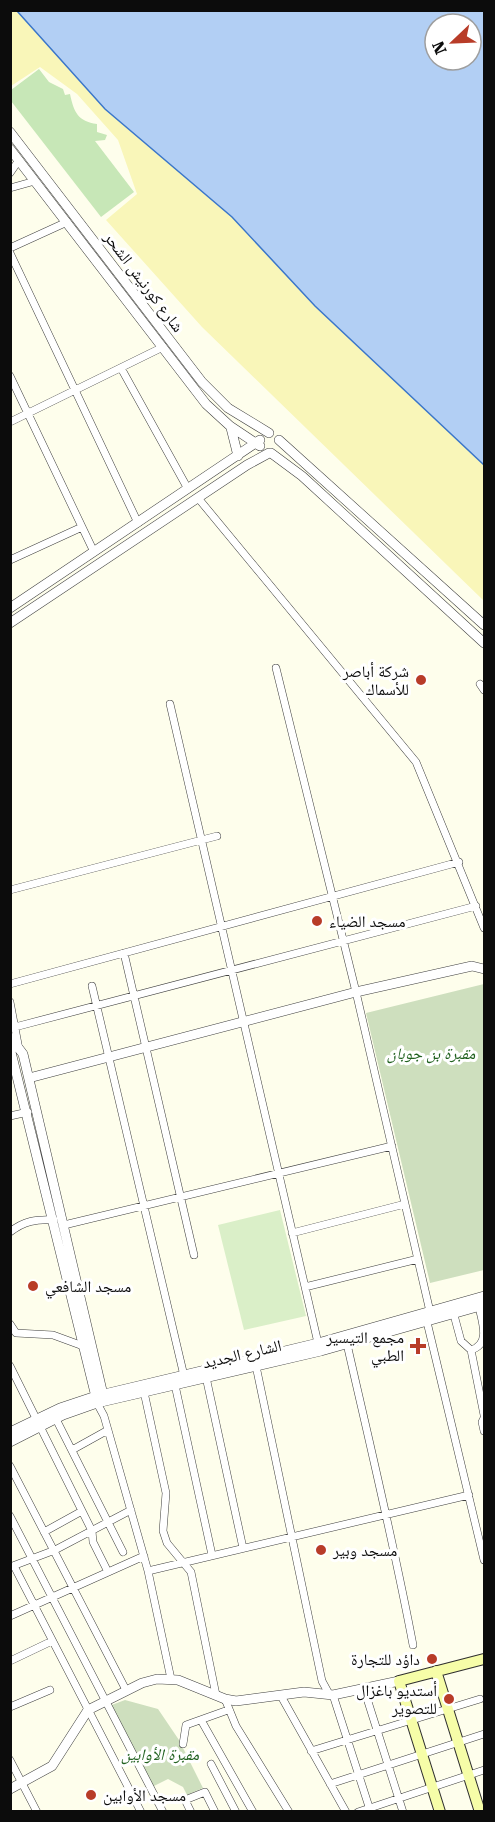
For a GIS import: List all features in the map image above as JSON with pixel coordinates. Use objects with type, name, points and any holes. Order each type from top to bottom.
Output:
[{"type":"main road","points":[[440,1812],[399,1681],[484,1659]]},
{"type":"main road","points":[[436,1671],[480,1811]]},
{"type":"street","name":"شارع كورنيش الشحر","points":[[10,132],[206,404],[230,426],[270,453]]},
{"type":"street","name":"شارع كورنيش الشحر","points":[[10,148],[67,222],[119,281],[210,392],[238,416],[279,440]]},
{"type":"street","points":[[10,173],[19,160]]},
{"type":"street","points":[[10,188],[35,181]]},
{"type":"street","points":[[10,248],[67,222]]},
{"type":"street","points":[[10,253],[138,523]]},
{"type":"street","points":[[10,422],[163,347]]},
{"type":"street","points":[[121,368],[188,489]]},
{"type":"street","points":[[10,376],[94,552]]},
{"type":"street","points":[[230,426],[238,456]]},
{"type":"street","points":[[10,608],[258,443],[269,433]]},
{"type":"street","points":[[10,623],[198,498],[278,449],[279,440]]},
{"type":"street","points":[[279,440],[484,625]]},
{"type":"street","points":[[270,453],[302,477],[484,643]]},
{"type":"street","points":[[198,498],[416,762],[459,862],[484,928]]},
{"type":"street","points":[[10,560],[82,527]]},
{"type":"street","points":[[458,618],[465,608]]},
{"type":"street","points":[[276,668],[392,1146],[469,1495],[481,1529],[484,1560]]},
{"type":"street","points":[[170,705],[318,1343]]},
{"type":"street","points":[[10,890],[217,836]]},
{"type":"street","points":[[10,984],[459,862]]},
{"type":"street","points":[[15,1027],[476,906]]},
{"type":"street","points":[[123,953],[194,1255]]},
{"type":"street","points":[[29,1078],[356,992],[472,966],[484,969]]},
{"type":"street","points":[[92,986],[184,1379]]},
{"type":"street","points":[[10,1002],[15,1027],[14,1046],[28,1112],[83,1346],[100,1399]]},
{"type":"street","points":[[10,1037],[29,1078],[64,1225],[104,1416],[148,1571],[171,1679]]},
{"type":"street","points":[[10,1116],[28,1112]]},
{"type":"street","points":[[64,1225],[392,1146]]},
{"type":"street","points":[[292,1233],[405,1204]]},
{"type":"street","points":[[10,1232],[19,1224],[40,1219],[54,1220]]},
{"type":"street","points":[[305,1287],[418,1259]]},
{"type":"street","name":"الشارع الجديد","points":[[10,1442],[38,1423],[56,1419],[100,1399],[144,1392],[175,1385],[184,1379],[206,1377],[347,1344],[430,1319],[484,1296]]},
{"type":"street","points":[[471,1350],[481,1344],[484,1338],[482,1306]]},
{"type":"street","name":"الشارع الجديد","points":[[10,1432],[100,1399],[318,1343],[454,1315],[482,1306]]},
{"type":"street","points":[[454,1315],[463,1345],[471,1350],[484,1417],[482,1422],[484,1431]]},
{"type":"street","points":[[10,1324],[16,1334],[53,1335],[83,1346]]},
{"type":"street","points":[[347,1344],[385,1515],[396,1548],[413,1645]]},
{"type":"street","points":[[10,1366],[92,1531],[93,1542],[108,1572]]},
{"type":"street","points":[[256,1366],[322,1681],[330,1694],[347,1739],[369,1810]]},
{"type":"street","points":[[206,1377],[243,1548]]},
{"type":"street","points":[[175,1385],[212,1555]]},
{"type":"street","points":[[144,1392],[166,1493],[163,1531],[166,1544],[191,1572],[220,1697],[289,1812]]},
{"type":"street","points":[[56,1419],[123,1552]]},
{"type":"street","points":[[72,1450],[108,1430]]},
{"type":"street","points":[[10,1466],[126,1690]]},
{"type":"street","points":[[148,1571],[469,1495]]},
{"type":"street","points":[[131,1510],[55,1550],[12,1566],[141,1812]]},
{"type":"street","points":[[44,1532],[82,1511]]},
{"type":"street","points":[[10,1516],[163,1812]]},
{"type":"street","points":[[10,1616],[144,1556]]},
{"type":"street","points":[[10,1660],[52,1641]]},
{"type":"street","points":[[10,1789],[52,1766],[88,1710],[126,1690],[157,1679],[171,1679],[220,1697],[249,1700],[304,1692],[330,1694],[399,1681]]},
{"type":"street","points":[[364,1689],[403,1812]]},
{"type":"street","points":[[10,1707],[50,1690]]},
{"type":"street","points":[[281,1696],[346,1812]]},
{"type":"street","points":[[311,1751],[480,1699]]},
{"type":"street","points":[[183,1744],[186,1725],[228,1710]]},
{"type":"street","points":[[201,1720],[253,1812]]},
{"type":"street","points":[[330,1785],[484,1734]]},
{"type":"street","points":[[10,1760],[37,1812]]},
{"type":"street","points":[[211,1764],[236,1812]]},
{"type":"street","points":[[358,1812],[484,1770]]},
{"type":"street","points":[[191,1812],[185,1800],[205,1792],[214,1812]]},
{"type":"street","points":[[480,1811],[484,1810]]},
{"type":"green space","points":[[39,69],[49,82],[63,89],[65,95],[70,94],[75,111],[81,118],[97,124],[97,132],[107,135],[105,140],[95,141],[134,192],[101,217],[11,101],[11,90]]},
{"type":"green space","name":"مقبرة بن جوبان","points":[[484,984],[484,1270],[430,1283],[366,1013]]},
{"type":"green space","points":[[280,1210],[306,1316],[244,1330],[218,1225]]},
{"type":"green space","name":"مقبرة الأوابين","points":[[125,1700],[158,1709],[179,1740],[203,1788],[187,1795],[183,1787],[168,1779],[152,1787],[109,1706]]},
{"type":"sand","points":[[11,11],[17,11],[105,109],[232,217],[315,306],[484,465],[484,601],[202,327],[106,220],[137,194],[118,140],[77,94],[40,67],[11,86]]},
{"type":"water","points":[[17,11],[484,11],[484,465],[315,306],[232,217],[105,109]]},
{"type":"place","name":"شركة أباصر للأسماك","points":[[421,680]]},
{"type":"place","name":"مسجد الضياء","points":[[317,921]]},
{"type":"place","name":"مسجد الشافعي","points":[[33,1286]]},
{"type":"place","name":"مجمع التيسير الطبي","points":[[418,1346]]},
{"type":"place","name":"مسجد وبير","points":[[321,1550]]},
{"type":"place","name":"داؤد للتجارة","points":[[432,1659]]},
{"type":"place","name":"أستديو باغزال للتصوير","points":[[449,1699]]},
{"type":"place","name":"مسجد الأوابين","points":[[91,1795]]}]
